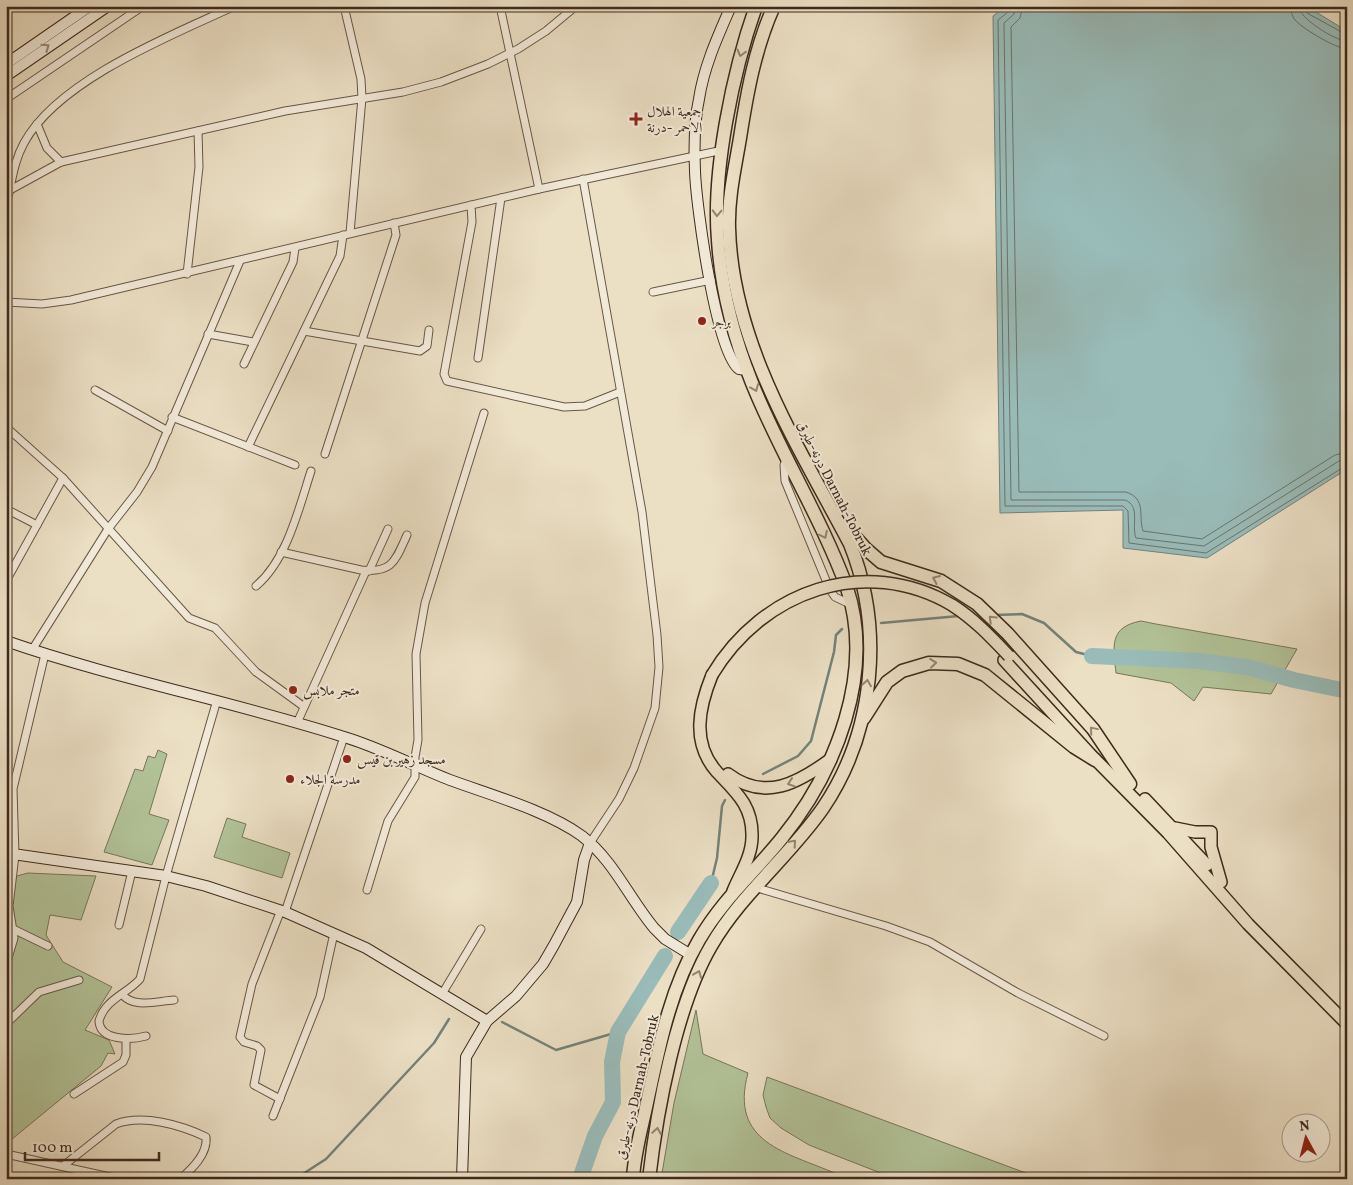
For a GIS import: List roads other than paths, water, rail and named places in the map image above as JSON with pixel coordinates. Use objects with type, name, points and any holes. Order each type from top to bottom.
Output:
[{"type":"highway","name":"درنه-طبرق Darnah-Tobruk","points":[[633,1179],[654,1062],[674,997],[691,955],[718,909],[795,821],[819,785],[832,758],[849,700],[857,649],[852,605],[840,570],[748,370],[730,312],[718,241],[717,210],[723,150],[739,62],[756,6]]},
{"type":"highway","name":"درنه-طبرق Darnah-Tobruk","points":[[649,1179],[669,1068],[693,987],[704,959],[718,934],[754,887],[822,808],[852,752],[860,725],[870,663],[870,617],[858,562],[834,513],[799,450],[765,379],[742,310],[730,251],[730,208],[746,97],[753,67],[774,6]]},
{"type":"highway","points":[[834,513],[866,550],[881,562],[941,581],[977,604],[1008,634],[1093,729],[1130,784]]},
{"type":"highway","points":[[860,725],[887,682],[894,676],[920,665],[948,662],[968,666],[985,676],[1074,747],[1095,760]]},
{"type":"main road","points":[[733,891],[747,858],[752,837],[749,816],[741,796],[712,765],[701,741],[700,712],[715,676],[744,641],[767,621],[807,599],[851,590],[894,591],[934,604],[970,626],[1006,658],[1094,750],[1174,828],[1253,921],[1347,1014]]},
{"type":"main road","points":[[1006,658],[1095,760],[1168,833],[1248,924],[1347,1024]]},
{"type":"main road","points":[[715,676],[707,705],[705,734],[713,758],[730,776],[748,786],[783,786],[804,778],[832,758]]},
{"type":"main road","points":[[1174,828],[1195,832],[1211,832],[1211,847],[1221,882]]},
{"type":"street","points":[[6,64],[90,6]]},
{"type":"street","points":[[6,76],[108,6]]},
{"type":"street","points":[[6,99],[143,6]]},
{"type":"street","points":[[6,205],[19,154],[37,124],[63,99],[113,67],[168,37],[235,6]]},
{"type":"street","points":[[248,446],[340,256],[346,234],[362,98],[361,79],[344,6]]},
{"type":"street","points":[[500,6],[539,189]]},
{"type":"street","points":[[10,190],[61,162],[285,111],[403,92],[441,82],[510,53],[546,31],[576,6]]},
{"type":"street","points":[[731,6],[710,56],[701,86],[696,116],[694,155],[698,207],[711,280],[728,352],[736,367],[748,370]]},
{"type":"street","points":[[37,124],[47,148],[61,162]]},
{"type":"street","points":[[187,274],[199,167],[198,131]]},
{"type":"street","points":[[6,302],[55,303],[187,274],[346,234],[539,189],[723,150]]},
{"type":"street","points":[[462,1179],[466,1057],[487,1021],[516,996],[543,964],[577,902],[583,866],[590,843],[619,798],[634,768],[653,714],[659,682],[658,643],[648,559],[583,179]]},
{"type":"street","points":[[478,358],[501,198]]},
{"type":"street","points":[[470,205],[472,222],[444,374],[447,381],[564,407],[585,406],[620,392]]},
{"type":"street","points":[[325,454],[396,235],[394,223]]},
{"type":"street","points":[[244,364],[293,262],[295,248]]},
{"type":"street","points":[[32,650],[108,529],[137,492],[152,467],[240,261]]},
{"type":"street","points":[[653,292],[711,280]]},
{"type":"street","points":[[304,331],[420,351],[427,346],[429,330]]},
{"type":"street","points":[[208,334],[253,342]]},
{"type":"street","points":[[95,390],[168,430]]},
{"type":"street","points":[[367,890],[386,826],[413,782],[418,740],[416,671],[418,632],[425,603],[484,413]]},
{"type":"street","points":[[172,417],[295,465]]},
{"type":"street","points":[[7,431],[63,478],[189,618],[215,628],[256,672],[303,706]]},
{"type":"street","points":[[256,586],[270,572],[292,530],[311,471]]},
{"type":"street","points":[[6,581],[63,478]]},
{"type":"street","points":[[6,509],[37,525]]},
{"type":"street","points":[[297,723],[303,706],[388,529]]},
{"type":"street","points":[[281,552],[367,571],[388,568],[393,565],[407,535]]},
{"type":"street","points":[[6,641],[45,654],[217,700],[344,737],[415,767],[553,819],[599,851],[654,928],[691,955]]},
{"type":"street","points":[[6,965],[13,942],[9,906],[13,789],[45,654]]},
{"type":"street","points":[[146,1036],[126,1038],[108,1034],[99,1024],[100,1017],[106,1006],[140,979],[166,876],[217,700]]},
{"type":"street","points":[[280,1099],[254,1086],[261,1050],[240,1038],[252,984],[283,911],[344,737]]},
{"type":"street","points":[[583,866],[599,851]]},
{"type":"street","points":[[10,854],[166,876],[214,888],[283,911],[366,948],[487,1021]]},
{"type":"street","points":[[119,925],[132,871]]},
{"type":"street","points":[[754,887],[886,926],[930,942],[1018,993],[1104,1036]]},
{"type":"street","points":[[442,994],[481,929]]},
{"type":"street","points":[[13,930],[48,946]]},
{"type":"street","points":[[273,1116],[320,997],[334,933]]},
{"type":"street","points":[[6,1024],[39,992],[79,980]]},
{"type":"street","points":[[122,994],[125,998],[135,1003],[174,1000]]},
{"type":"street","points":[[74,1094],[123,1062],[126,1055],[126,1038]]},
{"type":"street","points":[[64,1166],[116,1124],[124,1121],[147,1121],[174,1126],[206,1137],[205,1147],[196,1163],[180,1179]]},
{"type":"street","points":[[6,1154],[119,1179]]},
{"type":"water","points":[[1007,6],[1306,6],[1347,31],[1347,469],[1207,558],[1123,548],[1123,510],[1000,513],[993,16]]},
{"type":"waterway","points":[[995,615],[1022,614],[1044,623],[1076,652],[1092,656]]},
{"type":"waterway","points":[[881,623],[959,616]]},
{"type":"waterway","points":[[763,774],[798,756],[811,741],[834,652],[836,635],[842,629]]},
{"type":"waterway","points":[[1092,656],[1199,661],[1247,667],[1294,680],[1347,691]]},
{"type":"waterway","points":[[711,883],[717,858],[722,806],[725,800]]},
{"type":"waterway","points":[[678,932],[711,883]]},
{"type":"waterway","points":[[580,1179],[595,1136],[613,1102],[612,1062],[618,1032],[665,956]]},
{"type":"waterway","points":[[295,1179],[326,1159],[434,1043],[449,1019]]},
{"type":"waterway","points":[[502,1022],[556,1050],[618,1032]]},
{"type":"place","name":"جمعية الهلال الاحمر -درنة","points":[[636,119]]},
{"type":"place","name":"برجر","points":[[702,321]]},
{"type":"place","name":"متجر ملابس","points":[[293,690]]},
{"type":"place","name":"مسجد زهير بن قيس","points":[[347,759]]},
{"type":"place","name":"مدرسة الجلاء","points":[[290,779]]}]
